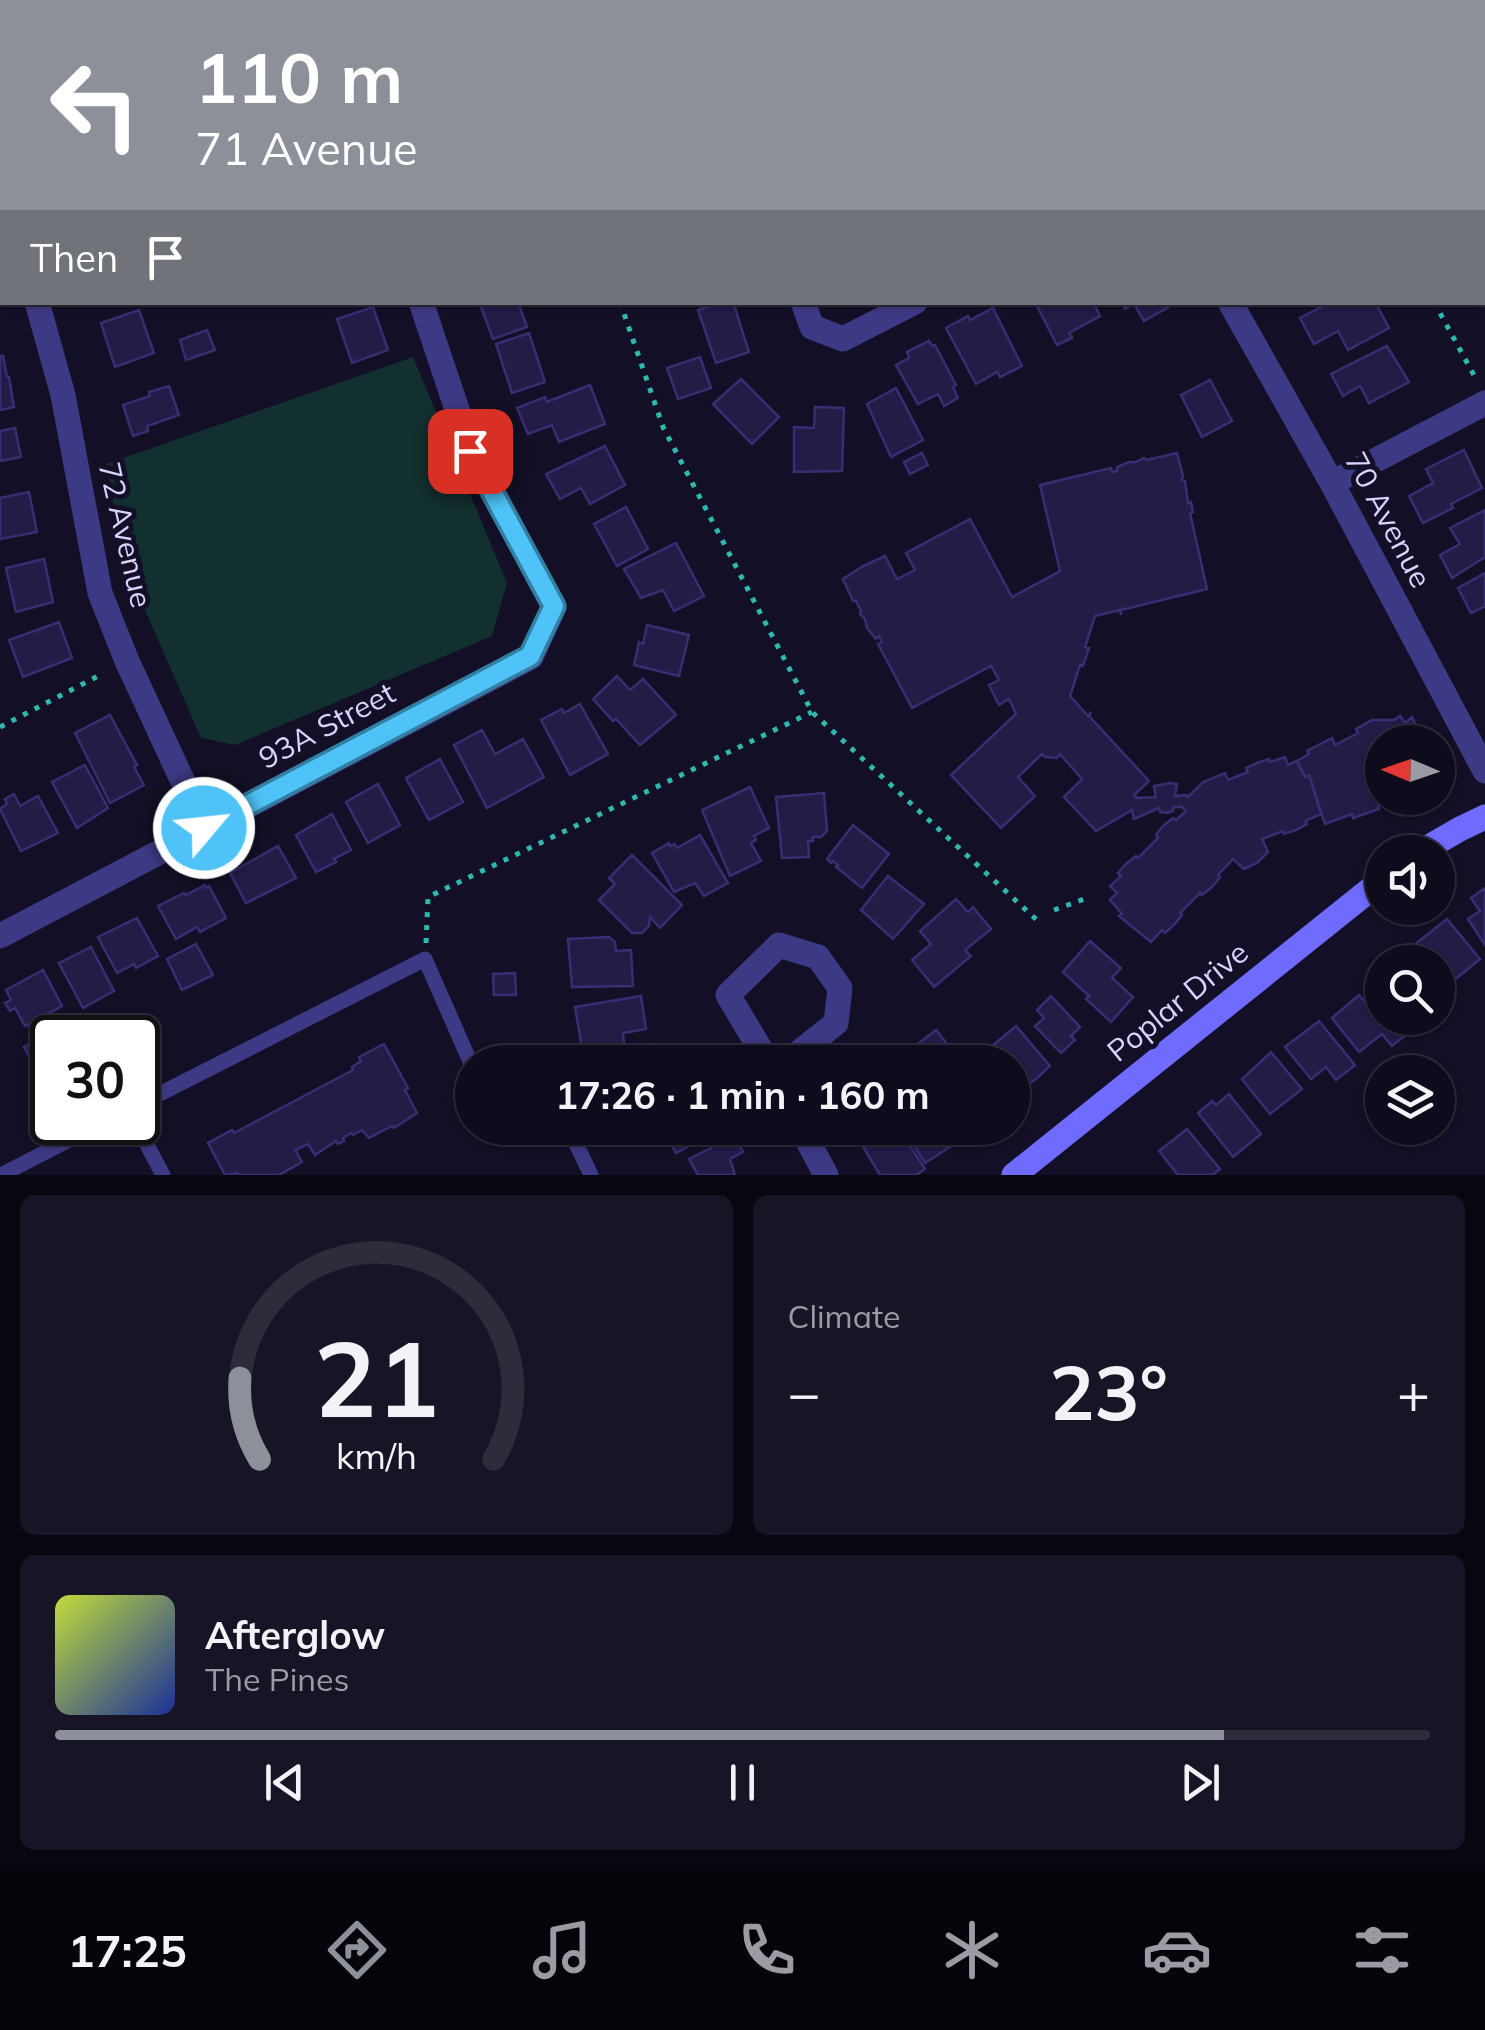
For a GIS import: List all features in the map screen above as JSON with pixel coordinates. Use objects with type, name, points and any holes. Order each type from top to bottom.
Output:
[{"type":"street","name":"72 Avenue","points":[[37,305],[63,396],[100,593],[126,661],[204,828]]},
{"type":"street","name":"93A Street","points":[[0,936],[530,656],[554,606],[470,451],[422,305]]},
{"type":"street","points":[[805,305],[812,327],[842,339],[910,305]]},
{"type":"street","name":"70 Avenue","points":[[1232,305],[1332,483],[1485,771]]},
{"type":"street","points":[[1332,483],[1481,391]]},
{"type":"street","points":[[1450,835],[1485,817]]},
{"type":"street","name":"Poplar Drive","points":[[1014,1175],[1365,894]]},
{"type":"street","points":[[758,1045],[728,995],[779,945],[818,957],[840,988],[836,1023],[808,1045]]},
{"type":"street","points":[[811,1145],[826,1175]]},
{"type":"lane","points":[[160,1095],[425,959],[463,1045]]},
{"type":"lane","points":[[1,1175],[59,1145]]},
{"type":"lane","points":[[147,1145],[163,1175]]},
{"type":"lane","points":[[577,1145],[591,1175]]},
{"type":"path","points":[[621,305],[664,427],[812,712],[1039,922]]},
{"type":"path","points":[[1436,305],[1481,391]]},
{"type":"path","points":[[0,727],[126,661]]},
{"type":"path","points":[[425,959],[428,897],[812,712]]},
{"type":"path","points":[[1054,910],[1084,899]]},
{"type":"green space","points":[[413,357],[507,583],[492,636],[235,745],[201,738],[124,562],[106,464]]},
{"type":"building","points":[[480,305],[519,305],[527,327],[493,339]]},
{"type":"building","points":[[734,305],[749,352],[716,363],[698,310]]},
{"type":"building","points":[[1037,305],[1094,305],[1100,316],[1069,333],[1072,338],[1057,345]]},
{"type":"building","points":[[1135,305],[1172,305],[1144,321]]},
{"type":"building","points":[[1377,305],[1389,328],[1348,350],[1338,331],[1314,344],[1300,318],[1328,306]]},
{"type":"building","points":[[373,307],[388,350],[352,363],[337,319]]},
{"type":"building","points":[[993,308],[1022,366],[1000,377],[997,372],[976,384],[946,328]]},
{"type":"building","points":[[139,310],[154,353],[115,367],[101,323]]},
{"type":"building","points":[[207,330],[215,350],[186,360],[180,340]]},
{"type":"building","points":[[529,333],[545,382],[512,393],[496,344]]},
{"type":"building","points":[[929,341],[935,345],[956,385],[953,387],[958,398],[944,406],[938,394],[918,404],[896,365],[909,358],[907,352]]},
{"type":"building","points":[[1387,346],[1409,382],[1369,403],[1360,386],[1343,396],[1331,374]]},
{"type":"building","points":[[0,356],[9,377],[14,407],[0,410]]},
{"type":"building","points":[[700,357],[711,388],[678,399],[667,368]]},
{"type":"building","points":[[741,379],[779,417],[752,444],[713,404]]},
{"type":"building","points":[[1210,380],[1232,421],[1202,437],[1181,395]]},
{"type":"building","points":[[590,385],[605,424],[559,442],[552,425],[528,434],[517,408],[545,397],[547,402]]},
{"type":"building","points":[[169,386],[179,415],[147,426],[148,431],[133,436],[123,405]]},
{"type":"building","points":[[896,388],[923,440],[891,457],[867,404]]},
{"type":"building","points":[[815,407],[844,408],[842,471],[794,472],[794,427],[814,428]]},
{"type":"building","points":[[15,428],[21,457],[0,461],[0,431]]},
{"type":"building","points":[[605,446],[625,485],[590,504],[581,488],[560,499],[546,474]]},
{"type":"building","points":[[1464,450],[1482,488],[1423,523],[1409,496],[1433,483],[1426,469]]},
{"type":"building","points":[[922,453],[928,465],[910,474],[904,462]]},
{"type":"building","points":[[1177,453],[1188,503],[1191,502],[1207,589],[1121,610],[1121,615],[1120,610],[1095,616],[1085,647],[1089,648],[1070,696],[1088,716],[1091,712],[1089,716],[1149,781],[1134,795],[1137,798],[1156,797],[1154,786],[1170,783],[1177,784],[1175,796],[1188,797],[1203,782],[1225,773],[1228,780],[1248,772],[1246,768],[1257,763],[1285,757],[1288,765],[1297,761],[1305,777],[1309,775],[1321,814],[1296,830],[1262,839],[1268,852],[1257,863],[1244,869],[1233,859],[1212,887],[1200,893],[1180,913],[1175,924],[1151,942],[1119,916],[1122,914],[1110,900],[1117,893],[1110,886],[1121,876],[1118,873],[1126,864],[1158,838],[1163,826],[1186,811],[1174,807],[1167,813],[1159,808],[1134,819],[1132,810],[1096,831],[1064,797],[1082,779],[1060,754],[1057,758],[1042,754],[1018,777],[1035,796],[1001,828],[951,775],[1016,714],[1009,699],[999,705],[989,685],[999,680],[991,666],[912,708],[878,644],[882,642],[879,636],[876,639],[867,628],[843,579],[885,556],[897,579],[915,570],[906,553],[970,519],[1012,597],[1060,571],[1040,485],[1111,468],[1112,472],[1117,471],[1117,467],[1129,462]]},
{"type":"building","points":[[29,492],[37,532],[0,539],[0,498]]},
{"type":"building","points":[[626,507],[648,549],[617,566],[594,524]]},
{"type":"building","points":[[1485,510],[1485,557],[1452,578],[1440,555],[1460,544],[1450,528]]},
{"type":"building","points":[[676,543],[704,596],[674,611],[663,590],[641,598],[624,569]]},
{"type":"building","points":[[44,559],[53,602],[16,612],[6,568]]},
{"type":"building","points":[[1485,573],[1485,606],[1471,613],[1458,588]]},
{"type":"building","points":[[59,622],[72,658],[23,677],[9,640]]},
{"type":"building","points":[[647,625],[689,635],[679,676],[634,665]]},
{"type":"building","points":[[617,676],[630,690],[643,679],[676,715],[640,745],[593,699]]},
{"type":"building","points":[[580,704],[608,754],[570,775],[541,720]]},
{"type":"building","points":[[110,715],[144,785],[110,803],[75,733]]},
{"type":"building","points":[[1400,716],[1405,723],[1412,717],[1416,725],[1365,725],[1365,814],[1353,818],[1352,814],[1325,824],[1309,775],[1305,777],[1297,761],[1332,738],[1335,745],[1358,733],[1356,729],[1372,720],[1394,720]]},
{"type":"building","points":[[482,730],[495,754],[523,739],[544,777],[487,808],[454,745]]},
{"type":"building","points":[[440,759],[463,802],[429,820],[406,778]]},
{"type":"building","points":[[85,765],[108,808],[77,828],[52,782]]},
{"type":"building","points":[[378,784],[400,825],[368,843],[346,802]]},
{"type":"building","points":[[750,787],[769,828],[754,836],[756,840],[751,843],[761,861],[730,876],[702,810]]},
{"type":"building","points":[[824,793],[827,831],[808,841],[809,857],[782,858],[776,797]]},
{"type":"building","points":[[14,794],[20,806],[38,796],[58,833],[21,851],[0,809],[7,804],[5,799]]},
{"type":"building","points":[[332,814],[351,850],[316,872],[296,835]]},
{"type":"building","points":[[853,825],[889,854],[862,888],[827,859]]},
{"type":"building","points":[[700,835],[728,883],[704,896],[695,883],[674,892],[652,853],[669,843],[677,848]]},
{"type":"building","points":[[278,846],[296,878],[246,903],[230,873]]},
{"type":"building","points":[[632,855],[682,905],[660,928],[650,917],[649,926],[642,933],[632,933],[599,900],[615,884],[609,878]]},
{"type":"building","points":[[888,876],[924,904],[893,939],[861,910]]},
{"type":"building","points":[[205,885],[226,918],[176,939],[158,906]]},
{"type":"building","points":[[1485,888],[1485,945],[1468,919],[1480,911],[1471,898]]},
{"type":"building","points":[[956,899],[968,912],[973,907],[991,929],[965,950],[971,956],[934,987],[912,960],[931,944],[920,931]]},
{"type":"building","points":[[137,918],[158,956],[117,973],[98,937]]},
{"type":"building","points":[[1439,925],[1452,925],[1480,959],[1455,980],[1455,945],[1414,945]]},
{"type":"building","points":[[609,937],[615,942],[616,951],[631,950],[633,986],[572,987],[568,939]]},
{"type":"building","points":[[1090,941],[1121,968],[1112,978],[1133,997],[1111,1022],[1063,972]]},
{"type":"building","points":[[196,944],[213,975],[182,990],[167,959]]},
{"type":"building","points":[[91,947],[114,991],[83,1008],[59,963]]},
{"type":"building","points":[[43,970],[62,1006],[45,1015],[30,1015],[30,1023],[25,1026],[15,1008],[10,1011],[5,1003],[11,1000],[6,990]]},
{"type":"building","points":[[515,973],[516,995],[494,995],[493,974]]},
{"type":"building","points":[[1359,995],[1365,1002],[1365,1035],[1381,1035],[1359,1052],[1332,1018]]},
{"type":"building","points":[[641,996],[646,1029],[623,1033],[624,1045],[581,1045],[575,1007]]},
{"type":"building","points":[[1051,996],[1080,1027],[1071,1036],[1075,1040],[1061,1053],[1035,1026],[1044,1018],[1037,1010]]},
{"type":"building","points":[[1319,1021],[1355,1065],[1336,1080],[1326,1067],[1311,1079],[1285,1047]]},
{"type":"building","points":[[1016,1026],[1050,1066],[1030,1083],[1030,1045],[993,1045]]},
{"type":"building","points":[[936,1030],[948,1045],[917,1045]]},
{"type":"building","points":[[1383,1035],[1406,1035],[1392,1046]]},
{"type":"building","points":[[384,1044],[417,1113],[369,1138],[362,1130],[351,1133],[344,1141],[336,1141],[315,1155],[308,1144],[295,1150],[302,1162],[279,1175],[225,1175],[208,1143],[353,1070],[361,1061],[359,1057]]},
{"type":"building","points":[[1271,1052],[1302,1089],[1270,1114],[1242,1079]]},
{"type":"building","points":[[1229,1094],[1261,1134],[1233,1157],[1198,1113]]},
{"type":"building","points":[[1187,1129],[1220,1169],[1212,1175],[1178,1175],[1159,1151]]},
{"type":"building","points":[[672,1145],[691,1145],[676,1153]]},
{"type":"building","points":[[710,1145],[739,1145],[743,1152],[730,1159],[735,1175],[698,1175],[689,1159],[711,1148]]},
{"type":"building","points":[[862,1145],[909,1145],[925,1169],[916,1175],[880,1175]]},
{"type":"building","points":[[914,1145],[953,1145],[925,1163]]},
{"type":"route","points":[[204,828],[530,656],[554,606],[470,451]]}]
